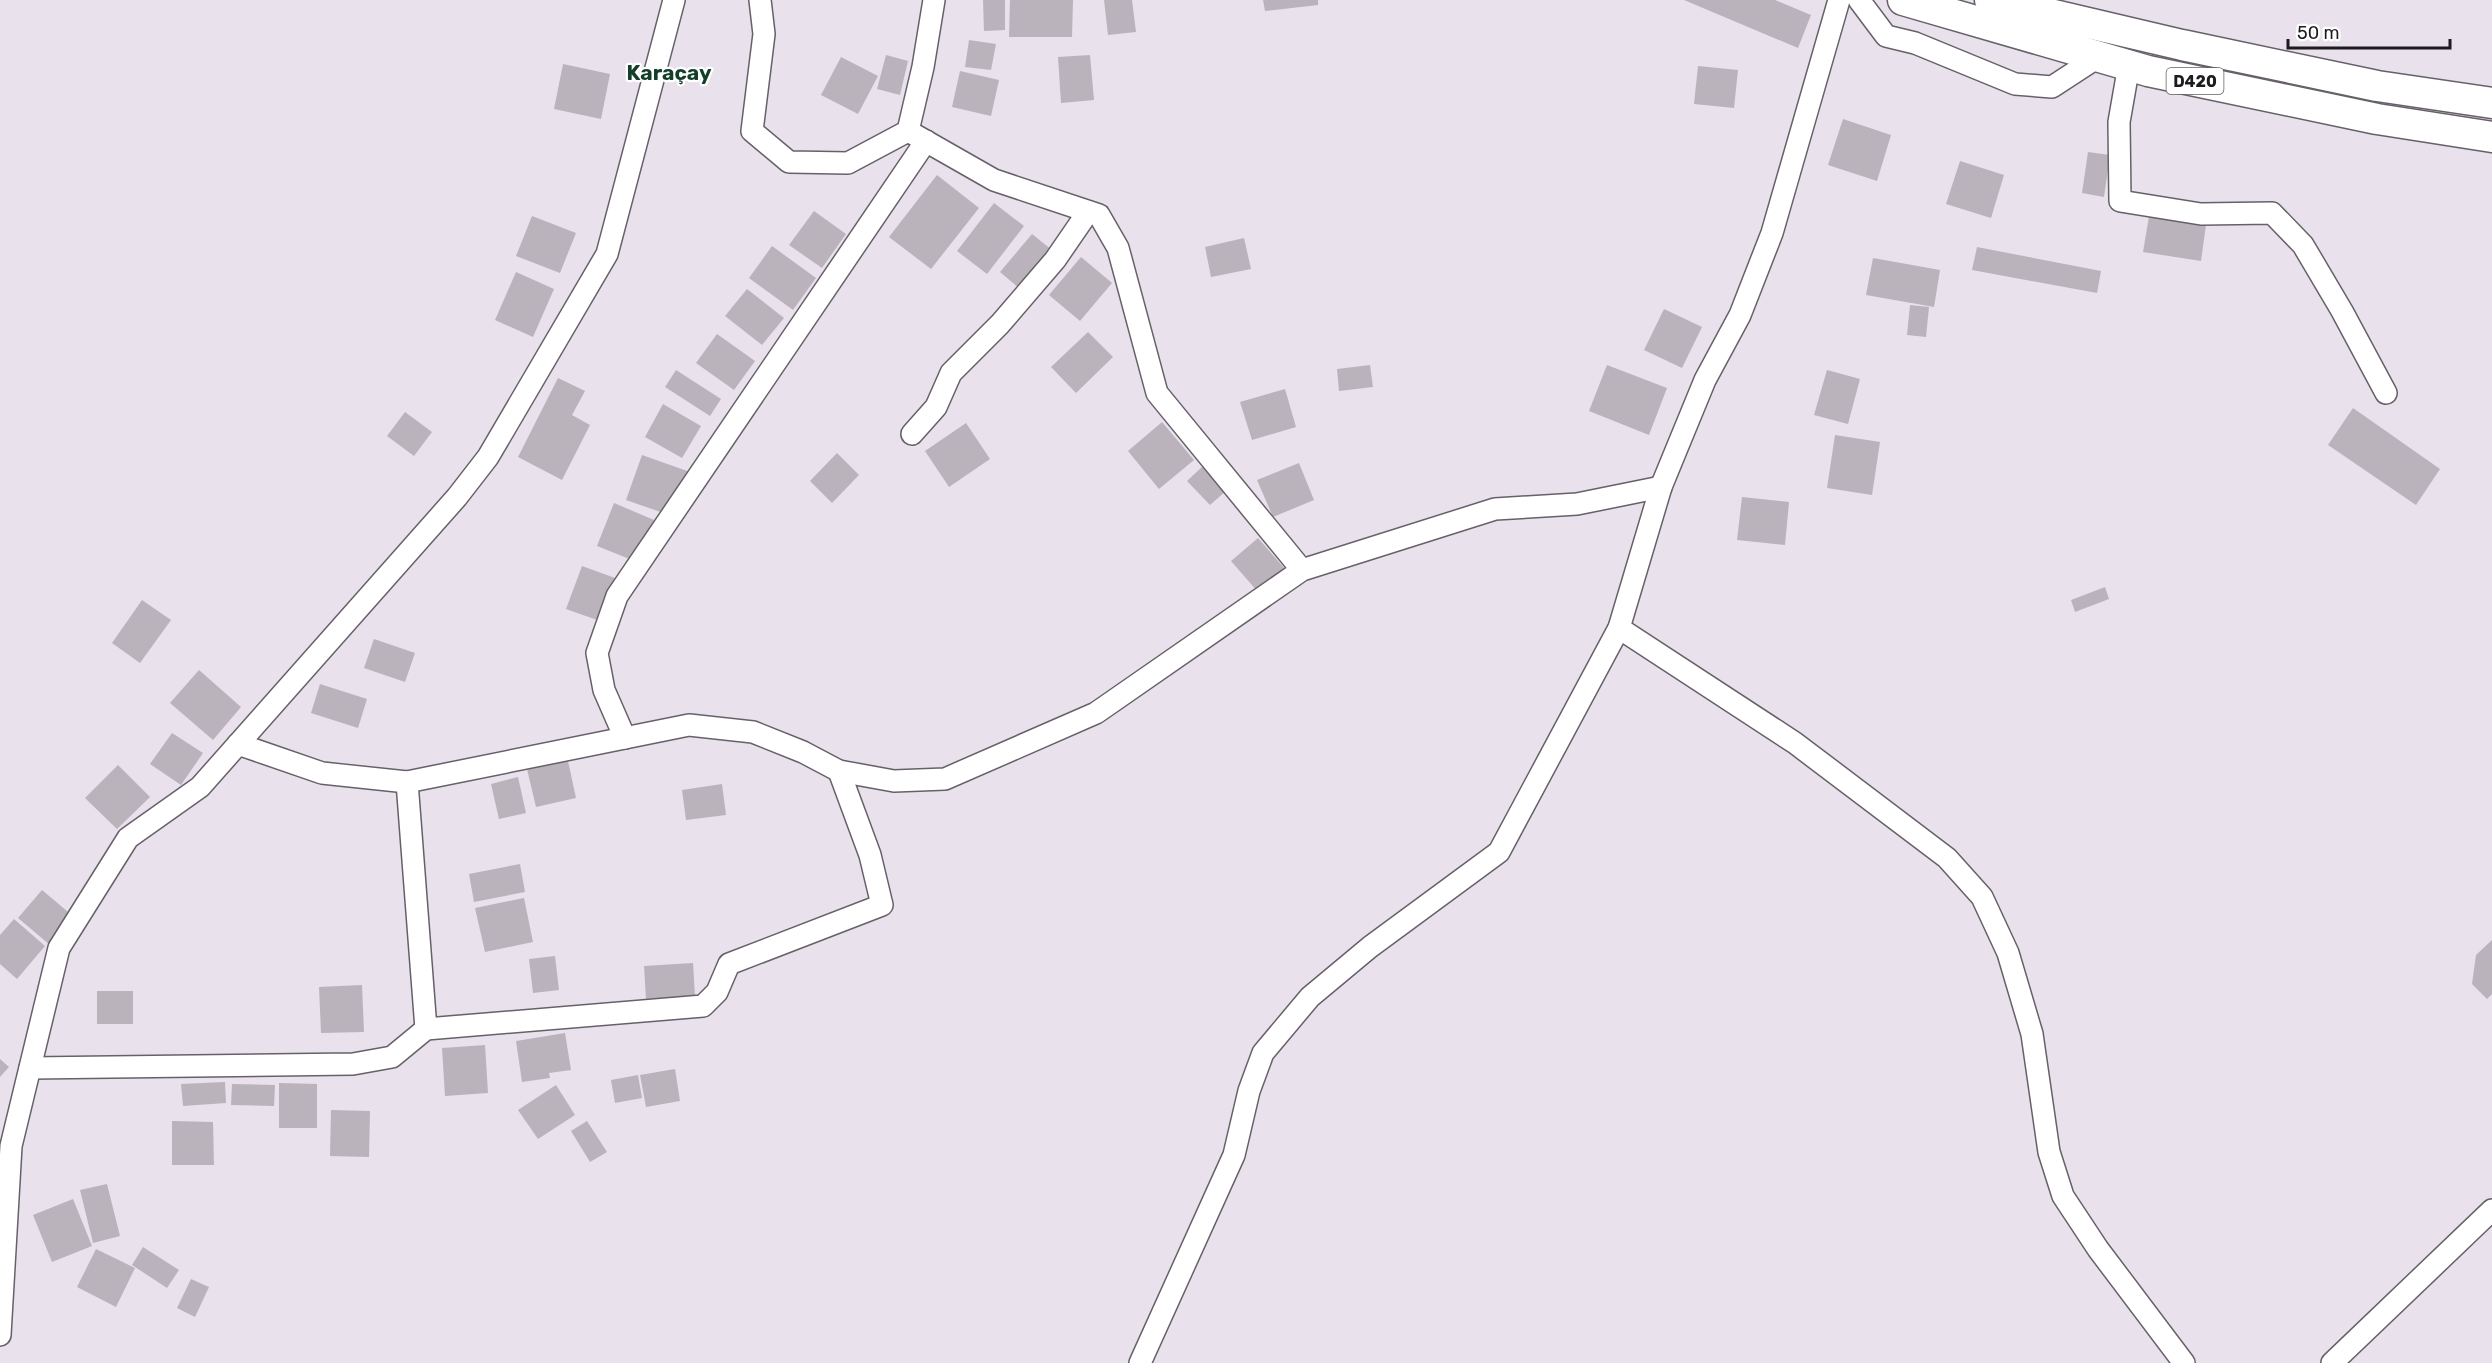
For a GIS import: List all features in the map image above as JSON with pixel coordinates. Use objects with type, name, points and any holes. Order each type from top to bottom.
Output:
[{"type":"highway","name":"D420","points":[[1903,0],[2129,65],[2377,118],[2492,137]]},
{"type":"highway","name":"D420","points":[[1990,0],[2182,45],[2365,83],[2492,103]]},
{"type":"street","points":[[0,1335],[3,1216],[11,1146],[59,948],[128,838],[200,787],[457,497],[488,457],[607,254],[674,0]]},
{"type":"street","points":[[760,0],[764,34],[752,131],[789,162],[848,163],[908,131],[923,67],[934,0]]},
{"type":"street","points":[[1140,1363],[1234,1155],[1249,1091],[1263,1053],[1310,997],[1353,961],[1499,852],[1619,628],[1661,487],[1705,380],[1740,315],[1772,233],[1839,0]]},
{"type":"street","points":[[1859,0],[1886,36],[1915,43],[2015,84],[2052,87],[2098,57]]},
{"type":"street","points":[[2129,65],[2119,122],[2120,201],[2200,214],[2272,213],[2303,245],[2386,393]]},
{"type":"street","points":[[908,131],[993,180],[1099,215],[1118,248],[1157,393],[1302,570]]},
{"type":"street","points":[[625,738],[604,690],[597,653],[617,596],[926,141]]},
{"type":"street","points":[[912,434],[936,407],[951,372],[999,324],[1055,260],[1088,212]]},
{"type":"street","points":[[238,744],[322,773],[408,782],[689,725],[753,732],[803,752],[839,771],[894,781],[945,779],[1096,713],[1302,570],[1495,509],[1577,504],[1661,487]]},
{"type":"street","points":[[1619,628],[1795,743],[1947,858],[1982,897],[2008,953],[2032,1034],[2049,1152],[2063,1196],[2098,1249],[2184,1363]]},
{"type":"street","points":[[30,1068],[353,1064],[392,1057],[426,1029],[703,1006],[717,992],[729,964],[882,905],[870,855],[839,771]]},
{"type":"street","points":[[408,782],[426,1029]]},
{"type":"street","points":[[2332,1363],[2492,1210]]},
{"type":"building","points":[[983,0],[1005,0],[1005,30],[984,31]]},
{"type":"building","points":[[1010,0],[1073,0],[1072,37],[1009,37]]},
{"type":"building","points":[[1104,0],[1132,0],[1136,32],[1108,35]]},
{"type":"building","points":[[1263,0],[1318,0],[1318,5],[1265,11]]},
{"type":"building","points":[[1684,0],[1775,0],[1811,15],[1798,48]]},
{"type":"building","points":[[969,40],[996,44],[991,70],[965,67]]},
{"type":"building","points":[[886,55],[908,61],[900,95],[877,89]]},
{"type":"building","points":[[1090,55],[1094,100],[1061,103],[1058,57]]},
{"type":"building","points":[[841,57],[878,76],[858,114],[821,95]]},
{"type":"building","points":[[563,64],[610,74],[601,119],[554,109]]},
{"type":"building","points":[[1698,66],[1738,70],[1734,108],[1694,104]]},
{"type":"building","points":[[960,71],[999,80],[991,116],[952,107]]},
{"type":"building","points":[[1843,119],[1891,135],[1877,181],[1828,165]]},
{"type":"building","points":[[2088,152],[2110,155],[2104,197],[2082,193]]},
{"type":"building","points":[[1960,161],[2004,175],[1991,218],[1946,204]]},
{"type":"building","points":[[937,175],[979,208],[931,269],[889,237]]},
{"type":"building","points":[[994,203],[1024,226],[987,274],[957,251]]},
{"type":"building","points":[[814,211],[846,234],[822,268],[789,245]]},
{"type":"building","points":[[532,216],[576,233],[560,273],[516,256]]},
{"type":"building","points":[[2149,216],[2206,225],[2201,261],[2143,252]]},
{"type":"building","points":[[1032,234],[1052,250],[1020,289],[1000,272]]},
{"type":"building","points":[[1244,238],[1251,269],[1211,277],[1205,247]]},
{"type":"building","points":[[772,246],[816,278],[793,310],[749,278]]},
{"type":"building","points":[[1977,247],[2101,271],[2097,293],[1972,270]]},
{"type":"building","points":[[1081,257],[1112,283],[1080,321],[1049,295]]},
{"type":"building","points":[[1873,258],[1940,270],[1934,307],[1866,295]]},
{"type":"building","points":[[516,272],[554,289],[533,337],[495,320]]},
{"type":"building","points":[[747,289],[784,318],[762,345],[725,316]]},
{"type":"building","points":[[1910,305],[1929,307],[1926,337],[1907,335]]},
{"type":"building","points":[[1664,309],[1702,327],[1682,368],[1644,350]]},
{"type":"building","points":[[1088,332],[1113,357],[1076,393],[1051,367]]},
{"type":"building","points":[[717,334],[755,361],[734,390],[696,363]]},
{"type":"building","points":[[1370,365],[1373,387],[1339,391],[1337,369]]},
{"type":"building","points":[[1607,365],[1667,388],[1649,435],[1589,411]]},
{"type":"building","points":[[676,370],[721,399],[710,416],[665,387]]},
{"type":"building","points":[[1827,370],[1860,379],[1848,424],[1814,415]]},
{"type":"building","points":[[558,378],[585,391],[572,415],[590,425],[562,480],[518,457]]},
{"type":"building","points":[[1285,389],[1296,427],[1252,440],[1240,402]]},
{"type":"building","points":[[663,404],[701,426],[682,458],[645,437]]},
{"type":"building","points":[[2353,408],[2440,469],[2416,505],[2328,445]]},
{"type":"building","points":[[405,412],[432,432],[414,456],[387,436]]},
{"type":"building","points":[[1162,422],[1194,460],[1159,489],[1128,451]]},
{"type":"building","points":[[966,423],[990,459],[949,487],[925,451]]},
{"type":"building","points":[[1835,435],[1880,442],[1872,495],[1827,488]]},
{"type":"building","points":[[837,453],[859,475],[832,503],[810,481]]},
{"type":"building","points":[[642,455],[690,472],[675,517],[626,500]]},
{"type":"building","points":[[1299,463],[1314,500],[1273,517],[1257,480]]},
{"type":"building","points":[[1203,466],[1226,491],[1210,505],[1187,481]]},
{"type":"building","points":[[1742,497],[1789,502],[1785,545],[1737,540]]},
{"type":"building","points":[[614,503],[654,520],[637,562],[597,546]]},
{"type":"building","points":[[1258,538],[1285,569],[1258,592],[1231,561]]},
{"type":"building","points":[[582,566],[615,578],[600,621],[566,609]]},
{"type":"building","points":[[2105,587],[2109,599],[2075,612],[2071,600]]},
{"type":"building","points":[[142,600],[171,620],[140,663],[112,643]]},
{"type":"building","points":[[374,639],[415,653],[405,682],[364,668]]},
{"type":"building","points":[[199,670],[241,707],[213,740],[170,703]]},
{"type":"building","points":[[320,684],[367,699],[358,728],[311,713]]},
{"type":"building","points":[[172,733],[203,753],[181,785],[150,764]]},
{"type":"building","points":[[568,761],[576,798],[536,807],[527,769]]},
{"type":"building","points":[[118,765],[150,797],[117,829],[85,798]]},
{"type":"building","points":[[518,777],[526,813],[499,819],[491,784]]},
{"type":"building","points":[[722,784],[726,815],[686,820],[682,790]]},
{"type":"building","points":[[520,864],[525,892],[474,902],[469,874]]},
{"type":"building","points":[[42,890],[74,917],[50,945],[18,918]]},
{"type":"building","points":[[524,898],[533,942],[485,952],[475,908]]},
{"type":"building","points":[[14,919],[45,946],[17,979],[0,964],[0,935]]},
{"type":"building","points":[[2492,940],[2492,994],[2487,999],[2472,984],[2476,955]]},
{"type":"building","points":[[555,956],[559,990],[533,993],[529,959]]},
{"type":"building","points":[[693,963],[695,996],[646,999],[644,966]]},
{"type":"building","points":[[362,985],[364,1032],[321,1033],[319,987]]},
{"type":"building","points":[[97,991],[133,991],[133,1024],[97,1024]]},
{"type":"building","points":[[565,1033],[571,1070],[549,1073],[550,1078],[522,1082],[516,1041]]},
{"type":"building","points":[[485,1045],[488,1093],[445,1096],[442,1048]]},
{"type":"building","points":[[0,1059],[9,1067],[0,1077]]},
{"type":"building","points":[[675,1069],[680,1101],[646,1107],[640,1075]]},
{"type":"building","points":[[638,1075],[642,1098],[615,1103],[611,1080]]},
{"type":"building","points":[[225,1082],[226,1103],[183,1106],[181,1084]]},
{"type":"building","points":[[279,1083],[317,1084],[317,1128],[279,1128]]},
{"type":"building","points":[[232,1084],[275,1085],[274,1106],[231,1105]]},
{"type":"building","points":[[556,1085],[575,1115],[538,1139],[518,1110]]},
{"type":"building","points":[[331,1110],[370,1111],[369,1157],[330,1156]]},
{"type":"building","points":[[172,1121],[213,1122],[214,1165],[172,1165]]},
{"type":"building","points":[[587,1121],[607,1152],[590,1162],[571,1131]]},
{"type":"building","points":[[107,1184],[120,1236],[93,1243],[80,1190]]},
{"type":"building","points":[[73,1199],[92,1246],[52,1262],[33,1215]]},
{"type":"building","points":[[143,1247],[179,1270],[167,1288],[132,1265]]},
{"type":"building","points":[[96,1249],[135,1268],[116,1307],[77,1287]]},
{"type":"building","points":[[191,1279],[209,1287],[195,1317],[177,1308]]},
{"type":"district","name":"Karaçay","points":[[669,73]]}]
